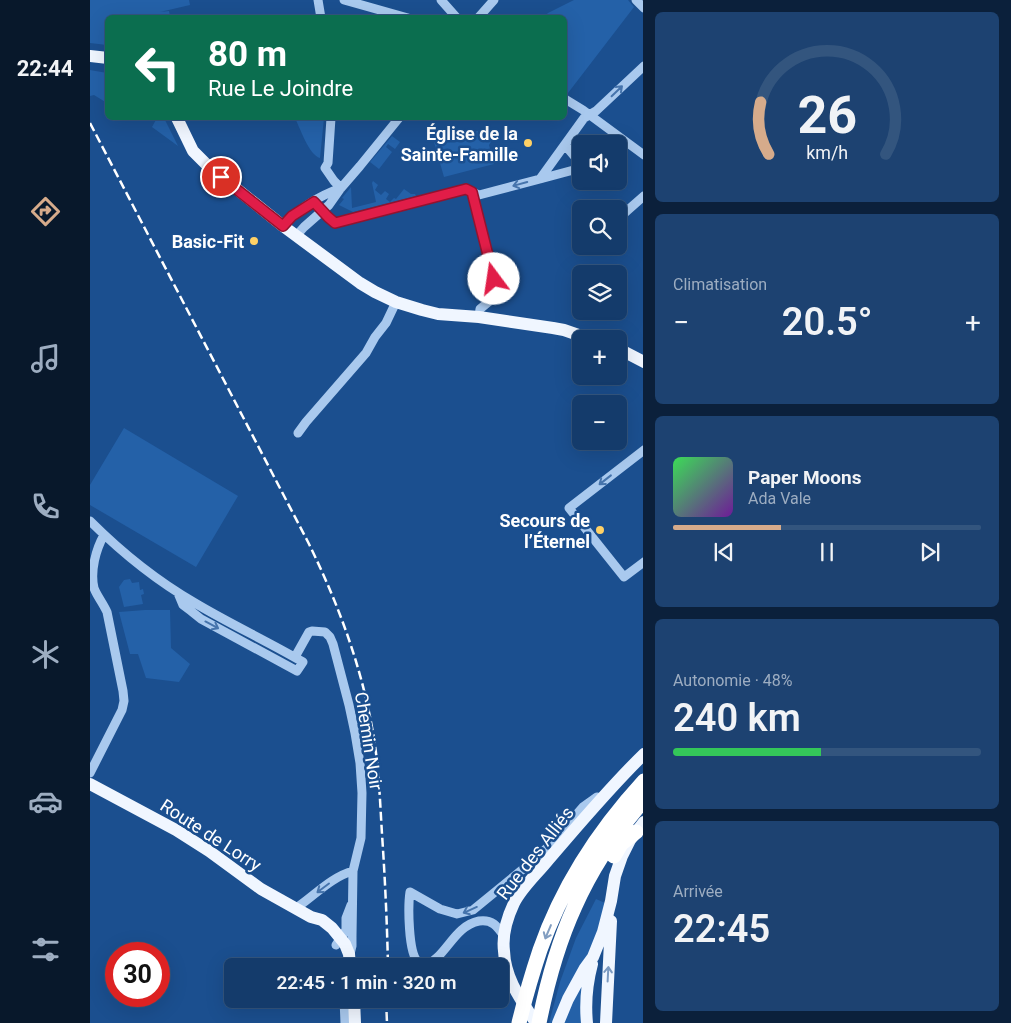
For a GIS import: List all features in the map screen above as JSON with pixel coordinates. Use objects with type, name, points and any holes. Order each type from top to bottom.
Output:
[{"type":"highway","points":[[568,887],[580,852],[590,836],[610,808],[643,769]]},
{"type":"highway","points":[[519,1023],[540,949],[568,887],[599,835],[643,782]]},
{"type":"highway","points":[[538,1020],[556,955],[575,906],[605,852],[643,801]]},
{"type":"highway","points":[[538,1020],[551,998],[558,973],[589,898],[621,844],[640,827]]},
{"type":"main road","points":[[90,56],[105,58]]},
{"type":"main road","points":[[178,120],[193,151],[204,162],[296,236],[375,292],[415,309],[438,314],[553,328],[572,333]]},
{"type":"main road","points":[[627,353],[643,361]]},
{"type":"main road","name":"Rue des Alliés","points":[[538,1020],[516,992],[506,969],[504,936],[509,915],[518,897],[569,835],[612,786],[643,755]]},
{"type":"main road","name":"Route de Lorry","points":[[90,784],[176,830],[261,889],[311,917],[322,920],[332,928],[346,958]]},
{"type":"main road","points":[[587,1023],[586,998],[593,957],[603,932],[615,876],[622,856],[640,827]]},
{"type":"main road","points":[[606,1023],[612,924],[611,901]]},
{"type":"main road","points":[[558,1023],[568,999],[593,957]]},
{"type":"main road","points":[[354,1008],[355,1023]]},
{"type":"street","points":[[318,0],[320,15]]},
{"type":"street","points":[[344,0],[397,15]]},
{"type":"street","points":[[441,0],[455,15]]},
{"type":"street","points":[[481,15],[494,0]]},
{"type":"street","points":[[540,179],[584,118],[596,111],[643,67]]},
{"type":"street","points":[[567,100],[643,154]]},
{"type":"street","points":[[331,120],[328,163],[325,168],[341,188]]},
{"type":"street","points":[[296,236],[329,205],[397,120]]},
{"type":"street","points":[[565,145],[572,153]]},
{"type":"street","points":[[314,202],[335,223],[466,189],[479,194],[572,170]]},
{"type":"street","points":[[283,226],[292,216],[324,194],[341,188]]},
{"type":"street","points":[[472,192],[498,294],[480,309],[479,318]]},
{"type":"street","points":[[627,211],[643,197]]},
{"type":"street","points":[[298,433],[366,353],[386,322],[396,302]]},
{"type":"street","points":[[643,451],[569,508],[624,577],[643,563]]},
{"type":"street","points":[[90,521],[129,556],[178,593],[303,662],[298,671],[201,619],[183,605],[178,593]]},
{"type":"street","points":[[90,773],[124,701],[107,612],[94,590],[91,580],[95,557],[104,535]]},
{"type":"street","name":"Chemin Noir","points":[[295,657],[309,632],[325,632],[330,637],[355,733],[362,793],[361,838],[353,870],[352,946],[349,958]]},
{"type":"street","points":[[504,936],[492,922],[484,920],[473,922],[464,927],[435,960],[425,966],[419,964],[412,948],[408,904],[410,892],[440,909],[457,914],[473,910],[550,845],[583,807],[612,786]]},
{"type":"street","points":[[296,908],[335,879],[353,870]]},
{"type":"street","name":"Chemin Noir","points":[[338,941],[346,930],[346,918],[353,900]]},
{"type":"street","points":[[344,1008],[345,1023]]},
{"type":"shaded area","points":[[90,0],[189,0],[190,5],[160,12],[169,11],[170,15],[105,15],[105,45],[90,43]]},
{"type":"shaded area","points":[[574,0],[628,0],[634,7],[568,93],[567,15],[546,15]]},
{"type":"shaded area","points":[[90,70],[105,73],[105,102],[94,95],[90,96]]},
{"type":"shaded area","points":[[156,120],[165,120],[178,146],[152,127]]},
{"type":"shaded area","points":[[296,120],[324,120],[320,158],[312,152]]},
{"type":"shaded area","points":[[489,125],[492,140],[489,145],[494,164],[444,177],[434,142],[485,129]]},
{"type":"shaded area","points":[[392,136],[400,142],[395,149],[388,144],[386,147],[392,152],[379,169],[370,162]]},
{"type":"shaded area","points":[[373,181],[378,185],[375,190],[381,195],[385,191],[389,194],[386,199],[390,202],[394,198],[396,199],[404,189],[416,196],[353,212],[339,205],[351,187],[352,208],[376,202]]},
{"type":"shaded area","points":[[124,428],[238,496],[196,567],[90,505],[90,485]]},
{"type":"shaded area","points":[[130,579],[132,583],[139,582],[140,590],[143,589],[144,594],[141,595],[143,604],[124,607],[119,587],[124,580]]},
{"type":"shaded area","points":[[170,610],[171,648],[190,664],[179,682],[146,678],[138,654],[130,654],[119,612]]},
{"type":"shaded area","points":[[596,899],[605,903],[595,942],[555,1023],[549,1023],[560,982],[576,938]]},
{"type":"shaded area","points":[[587,970],[582,1023],[563,1023]]},
{"type":"railway","points":[[90,123],[308,542],[340,614],[363,688],[376,751],[388,958]]},
{"type":"railway","points":[[386,1008],[387,1023]]},
{"type":"place","name":"Église de la Sainte-Famille","points":[[528,143]]},
{"type":"place","name":"Basic-Fit","points":[[254,241]]},
{"type":"place","name":"Secours de l’Éternel","points":[[600,530]]},
{"type":"route","points":[[221,177],[283,226],[292,216],[314,202],[335,223],[466,189],[472,192],[494,279]]}]
